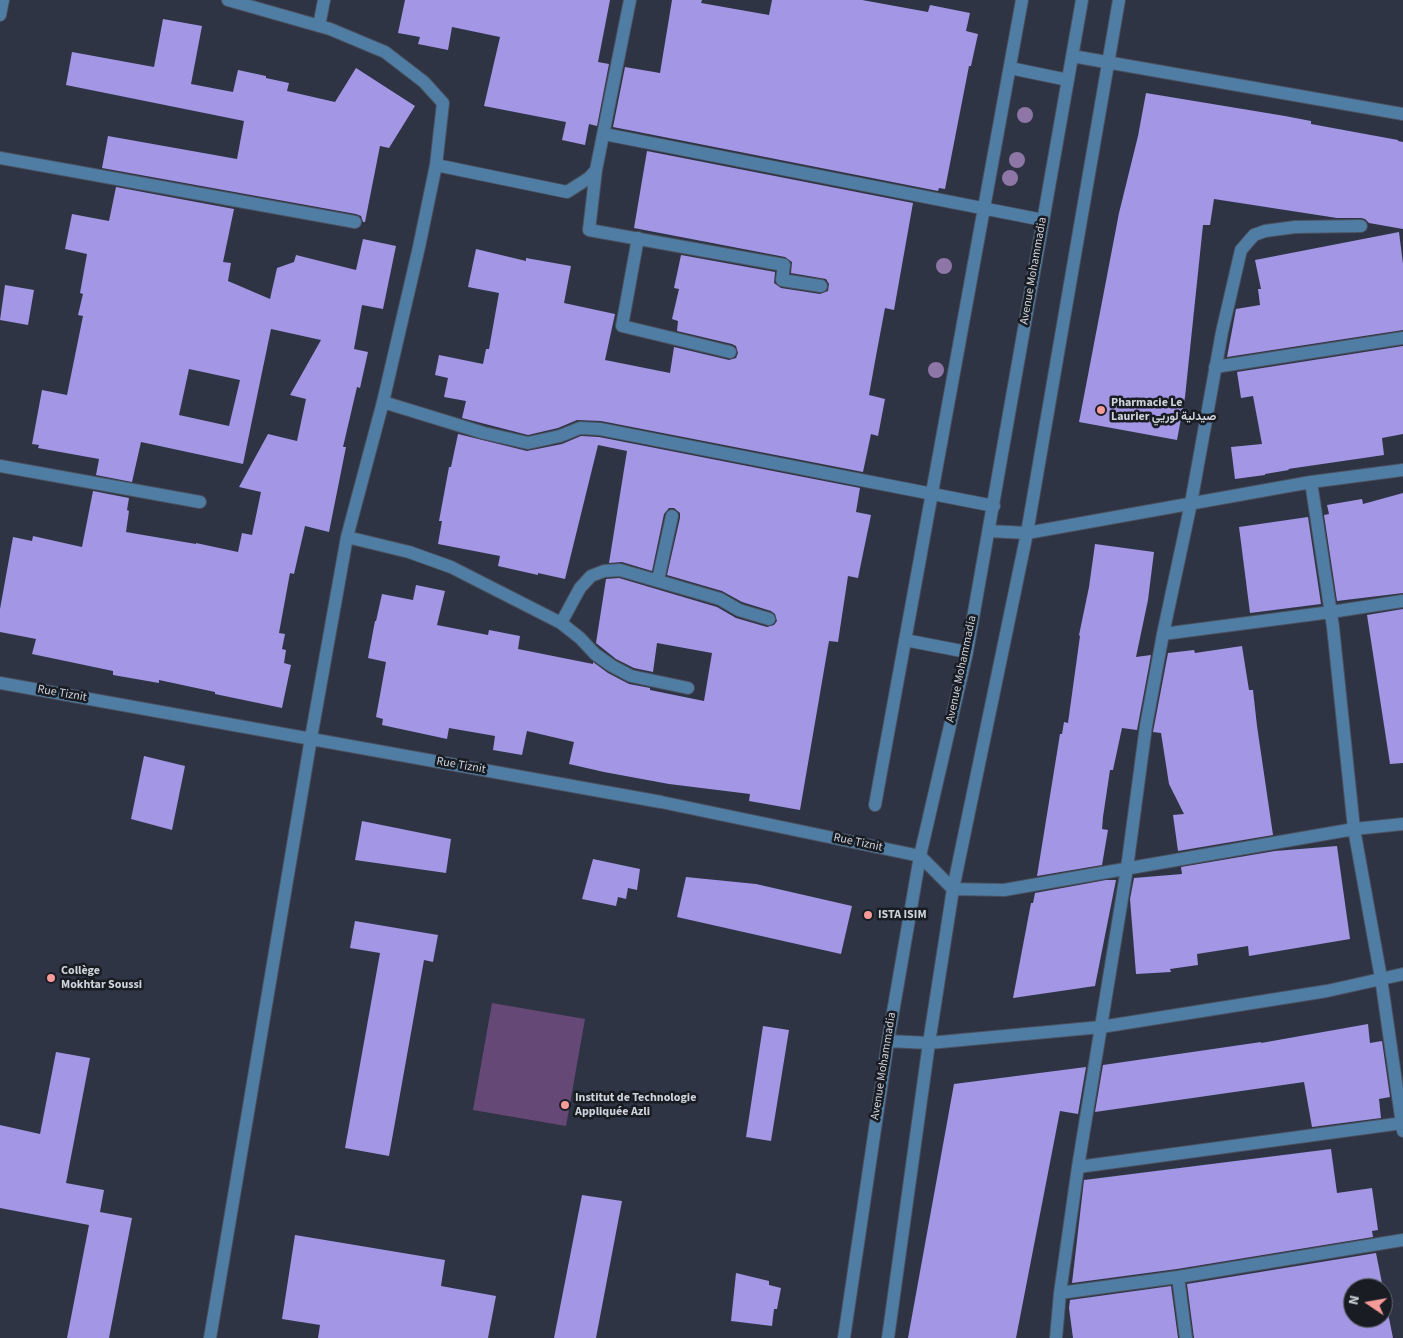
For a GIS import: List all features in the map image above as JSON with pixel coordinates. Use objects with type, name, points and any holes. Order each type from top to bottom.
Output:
[{"type":"street","points":[[0,15],[3,0]]},
{"type":"street","points":[[210,1338],[311,738],[348,537],[383,402],[436,165],[443,103],[424,82],[385,52],[319,26],[228,0]]},
{"type":"street","points":[[319,26],[324,0]]},
{"type":"street","points":[[630,0],[596,170],[589,230],[784,265],[782,280],[821,286]]},
{"type":"street","points":[[875,805],[1022,0]]},
{"type":"street","name":"Avenue Mohammadia","points":[[844,1338],[888,1041],[920,856],[967,652],[1082,0]]},
{"type":"street","points":[[888,1338],[929,1043],[953,889],[1027,533],[1120,0]]},
{"type":"street","points":[[1072,56],[1403,114]]},
{"type":"street","points":[[1010,68],[1068,80]]},
{"type":"street","points":[[604,134],[1043,220]]},
{"type":"street","points":[[0,158],[355,222]]},
{"type":"street","points":[[436,165],[567,192],[589,178],[596,170]]},
{"type":"street","points":[[1056,1338],[1060,1293],[1078,1167],[1127,868],[1146,726],[1163,634],[1191,504],[1215,367],[1241,250],[1254,235],[1265,231],[1295,227],[1360,226]]},
{"type":"street","points":[[638,238],[622,326],[730,352]]},
{"type":"street","points":[[1215,367],[1403,338]]},
{"type":"street","points":[[383,402],[484,433],[528,443],[560,436],[580,428],[600,429],[994,506]]},
{"type":"street","points":[[0,466],[200,502]]},
{"type":"street","points":[[989,531],[1027,533],[1311,482],[1403,470]]},
{"type":"street","points":[[1078,1167],[1403,1126],[1381,978],[1354,829],[1331,612],[1311,482]]},
{"type":"street","points":[[658,580],[672,516]]},
{"type":"street","points":[[348,537],[409,552],[451,567],[561,623],[580,638],[595,654],[631,676],[688,688]]},
{"type":"street","points":[[561,623],[580,588],[591,576],[604,571],[620,570],[720,599],[739,610],[769,619]]},
{"type":"street","points":[[1163,634],[1403,601]]},
{"type":"street","points":[[906,640],[967,652]]},
{"type":"street","name":"Rue Tiznit","points":[[0,683],[660,802],[920,856]]},
{"type":"street","points":[[920,856],[953,889],[1004,890],[1354,829],[1403,824]]},
{"type":"street","points":[[888,1041],[929,1043],[1101,1027],[1326,991],[1403,974]]},
{"type":"street","points":[[1060,1293],[1178,1277],[1403,1240]]},
{"type":"street","points":[[1178,1277],[1186,1338]]},
{"type":"shaded area","points":[[492,1003],[585,1019],[566,1126],[473,1110]]},
{"type":"building","points":[[405,0],[610,0],[598,62],[609,64],[597,126],[589,124],[585,145],[562,140],[566,122],[484,106],[500,37],[452,27],[448,50],[418,44],[420,37],[398,33]]},
{"type":"building","points":[[672,0],[702,0],[701,3],[769,15],[772,0],[862,0],[928,12],[930,5],[970,13],[966,31],[978,34],[971,66],[969,66],[945,189],[939,188],[938,191],[613,127],[625,67],[660,73]]},
{"type":"building","points":[[163,19],[202,26],[191,84],[233,92],[238,70],[289,83],[287,91],[335,102],[356,68],[415,106],[389,148],[380,146],[365,222],[363,222],[361,216],[356,214],[102,168],[108,136],[237,159],[244,121],[66,85],[72,52],[154,67]]},
{"type":"building","points":[[1146,93],[1285,116],[1311,121],[1311,124],[1403,142],[1403,229],[1369,223],[1361,218],[1337,218],[1214,199],[1210,225],[1203,225],[1185,397],[1177,440],[1079,422],[1119,213],[1138,136]]},
{"type":"building","points":[[647,151],[913,203],[894,310],[885,308],[876,356],[869,395],[885,399],[878,436],[871,434],[863,472],[601,421],[577,420],[558,428],[528,435],[462,418],[466,401],[444,397],[448,378],[435,375],[439,355],[483,364],[486,349],[489,349],[499,293],[468,287],[476,249],[526,261],[526,258],[571,266],[564,303],[615,314],[605,360],[670,373],[674,347],[729,360],[736,358],[738,353],[736,346],[732,344],[677,331],[678,321],[672,319],[679,289],[674,288],[681,255],[775,272],[774,283],[781,288],[820,294],[828,291],[829,284],[826,279],[791,273],[792,262],[785,257],[634,228]]},
{"type":"building","points":[[116,187],[234,209],[223,262],[231,263],[228,281],[270,299],[277,268],[294,262],[296,255],[356,270],[363,239],[396,246],[383,309],[362,305],[354,349],[368,352],[360,388],[357,387],[343,447],[346,447],[329,532],[305,526],[294,574],[290,573],[279,633],[285,634],[282,649],[286,650],[284,663],[291,665],[282,708],[159,680],[159,683],[113,675],[113,671],[32,654],[36,639],[0,632],[0,609],[13,537],[32,541],[33,536],[82,547],[93,491],[129,498],[126,532],[238,552],[242,533],[252,535],[261,492],[239,487],[268,434],[297,441],[306,399],[290,395],[321,340],[271,329],[243,464],[141,442],[132,482],[96,475],[99,459],[38,448],[39,445],[32,444],[42,390],[67,395],[83,316],[78,315],[83,294],[80,293],[87,254],[65,249],[72,214],[109,221]],"holes":[[[189,369],[240,380],[229,426],[179,415]]]},
{"type":"building","points":[[1399,232],[1403,264],[1403,330],[1227,357],[1236,309],[1260,305],[1258,289],[1261,289],[1255,260]]},
{"type":"building","points":[[5,285],[34,290],[28,325],[0,320]]},
{"type":"building","points":[[1403,346],[1403,434],[1382,438],[1384,455],[1235,479],[1231,447],[1262,444],[1253,396],[1241,398],[1237,372]]},
{"type":"building","points":[[458,434],[527,451],[562,444],[581,436],[599,437],[860,488],[856,512],[871,515],[858,578],[848,576],[838,642],[829,641],[800,810],[749,801],[750,794],[669,784],[569,764],[574,742],[527,731],[522,755],[493,750],[495,736],[449,728],[447,739],[382,725],[383,719],[376,717],[386,662],[368,658],[375,621],[382,594],[413,600],[416,585],[445,591],[437,625],[488,635],[489,630],[520,636],[518,649],[593,664],[593,662],[608,673],[629,684],[704,701],[712,653],[657,643],[653,672],[634,668],[616,659],[596,643],[606,579],[619,578],[717,607],[736,618],[767,627],[774,625],[777,621],[775,614],[771,611],[742,602],[722,591],[667,575],[680,518],[680,513],[674,508],[669,508],[664,514],[652,571],[622,562],[609,563],[627,451],[598,445],[565,579],[498,566],[500,556],[438,544],[442,521],[439,521],[449,467],[451,467]]},
{"type":"building","points":[[1403,493],[1403,593],[1337,601],[1324,515],[1329,514],[1327,505],[1362,499],[1363,504]]},
{"type":"building","points":[[1308,517],[1321,604],[1250,613],[1239,527]]},
{"type":"building","points":[[1095,544],[1154,552],[1148,600],[1136,657],[1151,655],[1137,730],[1122,728],[1113,770],[1110,770],[1102,829],[1108,830],[1102,865],[1037,876],[1060,734],[1062,734],[1064,722],[1068,723],[1079,635],[1089,587]]},
{"type":"building","points":[[1403,609],[1403,763],[1390,764],[1367,615]]},
{"type":"building","points":[[1242,646],[1249,690],[1253,690],[1273,835],[1178,851],[1173,815],[1184,814],[1169,784],[1161,733],[1153,732],[1168,653],[1194,650],[1195,653]]},
{"type":"building","points":[[144,756],[185,766],[172,830],[131,819]]},
{"type":"building","points":[[362,821],[451,839],[446,873],[355,860]]},
{"type":"building","points":[[1337,846],[1350,939],[1249,956],[1248,946],[1197,954],[1198,965],[1170,969],[1171,972],[1136,974],[1130,899],[1134,878],[1182,874],[1181,867],[1275,851]]},
{"type":"building","points":[[593,859],[640,869],[637,890],[628,888],[626,899],[618,897],[616,906],[582,899]]},
{"type":"building","points":[[686,877],[756,884],[852,906],[841,954],[677,917]]},
{"type":"building","points":[[1106,880],[1116,880],[1095,986],[1013,998],[1031,903],[1033,903],[1035,893]]},
{"type":"building","points":[[355,921],[438,935],[433,962],[424,960],[389,1156],[345,1148],[380,953],[350,948]]},
{"type":"building","points":[[1368,1024],[1370,1043],[1382,1041],[1390,1097],[1379,1099],[1381,1118],[1312,1127],[1304,1082],[1095,1112],[1103,1065],[1261,1043]]},
{"type":"building","points":[[763,1026],[789,1030],[771,1141],[746,1137]]},
{"type":"building","points":[[56,1052],[90,1058],[66,1183],[104,1190],[100,1212],[132,1218],[109,1338],[67,1338],[89,1225],[0,1208],[0,1125],[40,1134]]},
{"type":"building","points":[[1086,1067],[1078,1114],[1060,1111],[1016,1338],[908,1338],[954,1084]]},
{"type":"building","points":[[1331,1149],[1337,1193],[1372,1188],[1378,1230],[1372,1231],[1373,1237],[1177,1269],[1072,1283],[1084,1180]]},
{"type":"building","points":[[582,1195],[622,1201],[596,1338],[554,1338]]},
{"type":"building","points":[[295,1235],[445,1260],[441,1286],[496,1296],[488,1338],[318,1338],[320,1325],[282,1319]]},
{"type":"building","points":[[1376,1253],[1381,1278],[1343,1278],[1343,1328],[1391,1328],[1393,1338],[1194,1338],[1187,1284]]},
{"type":"building","points":[[736,1273],[769,1281],[769,1285],[781,1288],[777,1309],[774,1309],[772,1326],[731,1321]]},
{"type":"building","points":[[1171,1286],[1178,1338],[1073,1338],[1069,1308],[1070,1300]]},
{"type":"place","name":"Pharmacie Le Laurier صيدلية لوريي","points":[[1101,410]]},
{"type":"place","name":"ISTA ISIM","points":[[868,915]]},
{"type":"place","name":"Collège Mokhtar Soussi","points":[[51,978]]},
{"type":"place","name":"Institut de Technologie Appliquée Azli","points":[[565,1105]]}]
